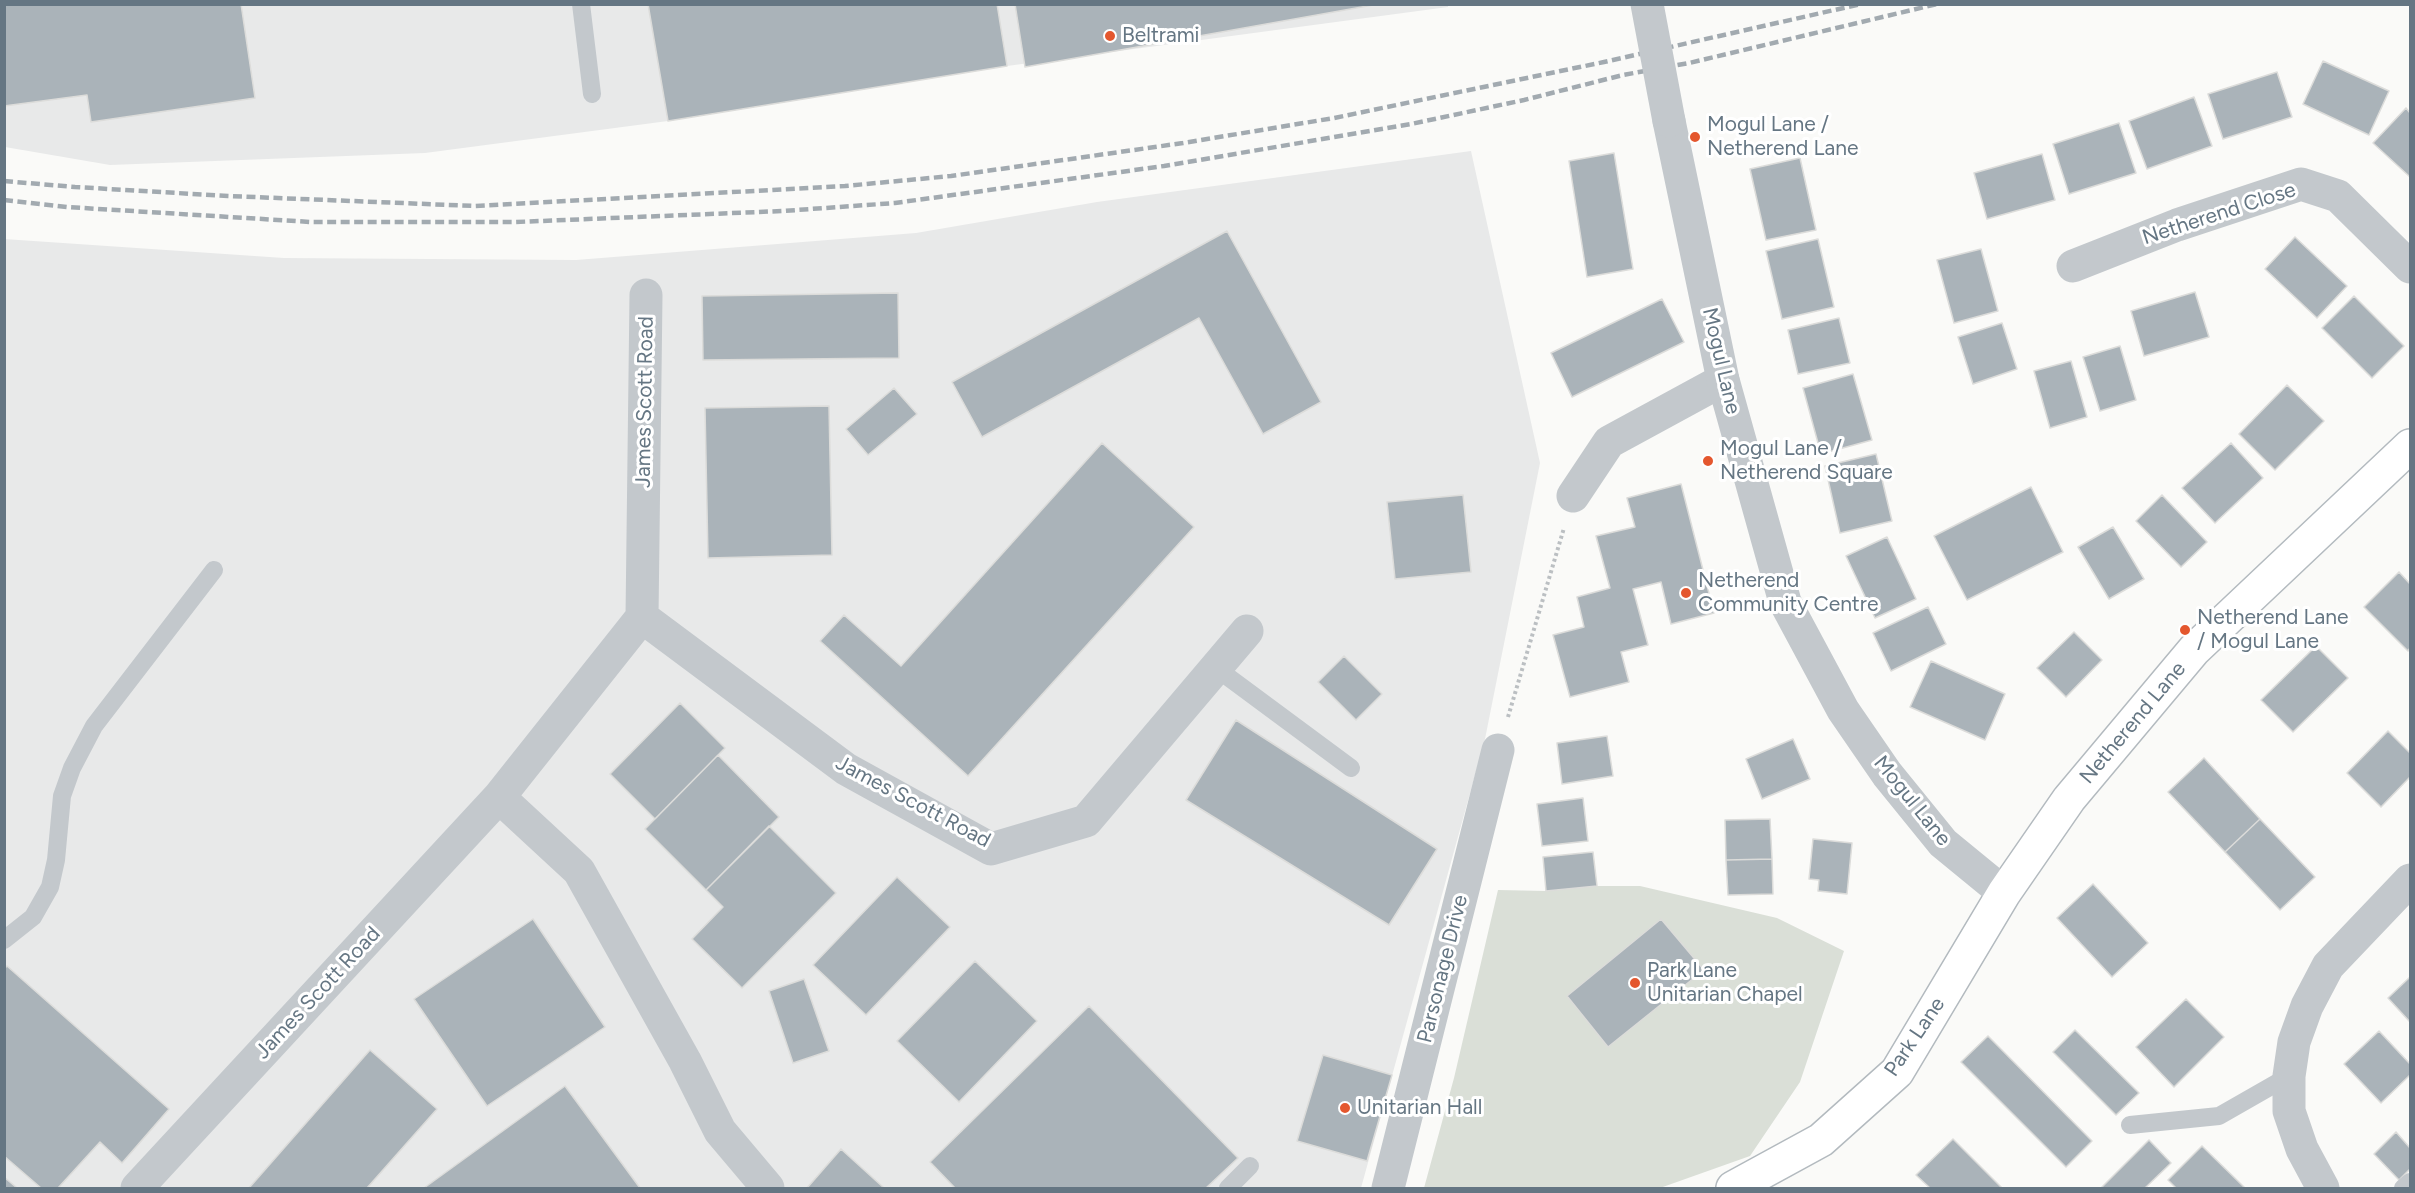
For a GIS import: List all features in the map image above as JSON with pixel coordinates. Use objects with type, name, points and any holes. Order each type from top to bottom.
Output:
[{"type":"main road","name":"Netherend Lane","points":[[2004,893],[2069,799],[2194,650],[2406,459]]},
{"type":"main road","name":"Park Lane","points":[[1733,1188],[1821,1140],[1897,1072],[2004,893]]},
{"type":"street","name":"Mogul Lane","points":[[1647,4],[1723,380],[1785,602],[1843,710],[1887,774],[1943,843],[2004,893]]},
{"type":"street","name":"Netherend Close","points":[[2073,266],[2177,225],[2301,184],[2338,196],[2410,267]]},
{"type":"street","name":"James Scott Road","points":[[137,1188],[499,797],[642,617],[646,295]]},
{"type":"street","points":[[1574,496],[1609,442],[1723,380]]},
{"type":"street","name":"James Scott Road","points":[[642,617],[846,769],[991,849],[1086,821],[1247,631]]},
{"type":"street","name":"Parsonage Drive","points":[[1388,1188],[1498,750]]},
{"type":"street","points":[[499,797],[579,871],[685,1061],[720,1131],[768,1188]]},
{"type":"street","points":[[2323,1188],[2302,1149],[2289,1111],[2289,1076],[2294,1042],[2307,1006],[2328,966],[2410,880]]},
{"type":"lane","points":[[581,4],[592,94]]},
{"type":"lane","points":[[4,940],[33,917],[50,887],[57,860],[62,796],[72,768],[94,726],[214,570]]},
{"type":"lane","points":[[1216,668],[1352,768]]},
{"type":"lane","points":[[2130,1125],[2219,1116],[2289,1076]]},
{"type":"lane","points":[[1228,1188],[1250,1166]]},
{"type":"lane","points":[[2403,1188],[2410,1182]]},
{"type":"path","points":[[1498,750],[1574,496]]},
{"type":"shaded area","points":[[1448,4],[1448,7],[1007,66],[668,121],[425,153],[110,165],[5,147],[4,5]]},
{"type":"shaded area","points":[[1471,151],[1540,463],[1485,739],[1361,1188],[5,1188],[4,239],[284,258],[576,260],[916,233],[1097,202]]},
{"type":"shaded area","points":[[1597,886],[1640,886],[1777,918],[1844,951],[1800,1082],[1750,1156],[1660,1188],[1424,1188],[1454,1078],[1498,890],[1546,891]]},
{"type":"building","points":[[4,4],[241,4],[255,98],[91,122],[87,95],[4,106]]},
{"type":"building","points":[[648,4],[997,4],[1007,66],[668,121]]},
{"type":"building","name":"Beltrami","points":[[1015,4],[1372,4],[1373,5],[1025,67]]},
{"type":"building","points":[[2323,61],[2389,91],[2369,135],[2303,104]]},
{"type":"building","points":[[2277,72],[2292,117],[2223,139],[2208,94]]},
{"type":"building","points":[[2194,97],[2212,146],[2147,169],[2129,121]]},
{"type":"building","points":[[2406,108],[2410,113],[2410,177],[2373,143]]},
{"type":"building","points":[[2119,123],[2136,173],[2069,194],[2053,144]]},
{"type":"building","points":[[1614,153],[1633,269],[1587,277],[1569,161]]},
{"type":"building","points":[[2042,154],[2055,200],[1987,219],[1974,173]]},
{"type":"building","points":[[1800,158],[1816,230],[1766,240],[1750,169]]},
{"type":"building","points":[[1227,231],[1321,402],[1263,434],[1199,318],[982,437],[952,382]]},
{"type":"building","points":[[2295,237],[2347,286],[2317,318],[2265,269]]},
{"type":"building","points":[[1818,239],[1834,307],[1782,319],[1766,251]]},
{"type":"building","points":[[1981,249],[1998,311],[1954,323],[1937,260]]},
{"type":"building","points":[[2195,292],[2209,337],[2144,356],[2131,311]]},
{"type":"building","points":[[898,293],[899,358],[703,360],[702,296]]},
{"type":"building","points":[[2354,296],[2404,346],[2372,378],[2322,328]]},
{"type":"building","points":[[1662,299],[1684,342],[1572,397],[1551,353]]},
{"type":"building","points":[[1839,318],[1850,363],[1798,374],[1788,330]]},
{"type":"building","points":[[2002,323],[2017,369],[1973,384],[1958,337]]},
{"type":"building","points":[[2120,346],[2136,400],[2100,411],[2083,357]]},
{"type":"building","points":[[2071,361],[2087,417],[2050,428],[2034,371]]},
{"type":"building","points":[[1853,374],[1872,440],[1821,454],[1803,388]]},
{"type":"building","points":[[2287,385],[2324,421],[2275,470],[2239,434]]},
{"type":"building","points":[[894,388],[917,414],[868,455],[846,429]]},
{"type":"building","points":[[829,406],[832,555],[708,558],[705,408]]},
{"type":"building","points":[[1102,443],[1194,527],[968,776],[820,641],[844,615],[901,666]]},
{"type":"building","points":[[2231,443],[2263,478],[2215,523],[2182,488]]},
{"type":"building","points":[[1876,454],[1892,521],[1840,533],[1825,466]]},
{"type":"building","name":"Netherend Community Centre","points":[[1681,484],[1714,613],[1671,624],[1661,582],[1633,589],[1648,645],[1621,652],[1629,682],[1570,697],[1553,635],[1584,627],[1577,597],[1610,588],[1596,536],[1635,527],[1627,498]]},
{"type":"building","points":[[2031,487],[2063,552],[1967,600],[1934,536]]},
{"type":"building","points":[[1463,495],[1471,572],[1395,579],[1387,502]]},
{"type":"building","points":[[2162,495],[2207,542],[2181,567],[2136,521]]},
{"type":"building","points":[[2113,527],[2144,579],[2109,599],[2078,547]]},
{"type":"building","points":[[1887,537],[1916,599],[1875,618],[1846,556]]},
{"type":"building","points":[[2399,572],[2410,584],[2410,648],[2408,651],[2364,607]]},
{"type":"building","points":[[1928,607],[1946,644],[1891,671],[1873,633]]},
{"type":"building","points":[[2074,632],[2102,660],[2066,697],[2037,668]]},
{"type":"building","points":[[2316,646],[2348,678],[2293,732],[2261,700]]},
{"type":"building","points":[[1344,656],[1382,694],[1356,720],[1318,682]]},
{"type":"building","points":[[1931,661],[2005,694],[1985,740],[1910,707]]},
{"type":"building","points":[[680,703],[725,748],[655,819],[610,774]]},
{"type":"building","points":[[1236,720],[1437,849],[1389,925],[1186,800]]},
{"type":"building","points":[[2388,731],[2410,753],[2410,777],[2381,807],[2347,773]]},
{"type":"building","points":[[1607,736],[1613,776],[1562,784],[1557,743]]},
{"type":"building","points":[[1793,739],[1810,779],[1762,799],[1746,759]]},
{"type":"building","points":[[718,755],[779,817],[706,890],[645,829]]},
{"type":"building","points":[[2204,758],[2260,819],[2225,852],[2168,792]]},
{"type":"building","points":[[1583,798],[1588,841],[1542,846],[1537,804]]},
{"type":"building","points":[[1770,819],[1772,859],[1726,860],[1725,820]]},
{"type":"building","points":[[2260,819],[2315,877],[2280,910],[2225,852]]},
{"type":"building","points":[[769,826],[836,893],[742,988],[692,939],[723,907],[706,890]]},
{"type":"building","points":[[1813,839],[1852,843],[1847,894],[1818,891],[1819,880],[1809,879]]},
{"type":"building","points":[[1593,852],[1597,886],[1546,891],[1543,857]]},
{"type":"building","points":[[1772,859],[1773,894],[1728,895],[1726,860]]},
{"type":"building","points":[[897,877],[950,927],[866,1015],[813,965]]},
{"type":"building","points":[[2093,884],[2148,943],[2112,977],[2057,918]]},
{"type":"building","points":[[533,919],[605,1027],[487,1106],[414,999]]},
{"type":"building","name":"Park Lane Unitarian Chapel","points":[[1661,919],[1704,970],[1608,1047],[1567,996]]},
{"type":"building","points":[[975,961],[1037,1021],[959,1102],[897,1041]]},
{"type":"building","points":[[7,966],[169,1109],[122,1163],[100,1142],[58,1188],[41,1188],[4,1156],[4,969]]},
{"type":"building","points":[[2410,977],[2410,1022],[2388,998]]},
{"type":"building","points":[[804,979],[829,1051],[793,1063],[769,991]]},
{"type":"building","points":[[2186,999],[2224,1037],[2174,1087],[2136,1047]]},
{"type":"building","points":[[1089,1006],[1238,1158],[1206,1188],[955,1188],[930,1162]]},
{"type":"building","points":[[2075,1030],[2139,1093],[2116,1115],[2053,1052]]},
{"type":"building","points":[[2379,1031],[2410,1064],[2410,1075],[2381,1103],[2344,1064]]},
{"type":"building","points":[[1988,1036],[2092,1141],[2066,1167],[1961,1062]]},
{"type":"building","points":[[370,1050],[437,1109],[367,1188],[249,1188]]},
{"type":"building","name":"Unitarian Hall","points":[[1323,1055],[1392,1075],[1367,1161],[1297,1141]]},
{"type":"building","points":[[565,1086],[640,1188],[424,1188]]},
{"type":"building","points":[[2396,1132],[2410,1148],[2410,1169],[2399,1180],[2374,1154]]},
{"type":"building","points":[[1953,1139],[2002,1188],[1930,1188],[1916,1175]]},
{"type":"building","points":[[2149,1140],[2171,1163],[2145,1188],[2101,1188]]},
{"type":"building","points":[[2202,1146],[2245,1188],[2176,1188],[2168,1180]]},
{"type":"building","points":[[841,1149],[884,1188],[807,1188]]},
{"type":"building","points":[[4,1177],[17,1188],[4,1188]]},
{"type":"railway","points":[[4,181],[228,196],[475,206],[845,186],[951,176],[1183,143],[1334,118],[1604,62],[1861,4]]},
{"type":"railway","points":[[4,200],[67,207],[311,222],[516,222],[783,211],[895,203],[1164,166],[1411,124],[1524,100],[1623,75],[1689,63],[1937,4]]},
{"type":"place","name":"Beltrami","points":[[1110,36]]},
{"type":"place","name":"Mogul Lane / Netherend Lane","points":[[1695,137]]},
{"type":"place","name":"Mogul Lane / Netherend Square","points":[[1708,461]]},
{"type":"place","name":"Netherend Community Centre","points":[[1686,593]]},
{"type":"place","name":"Netherend Lane / Mogul Lane","points":[[2185,630]]},
{"type":"place","name":"Park Lane Unitarian Chapel","points":[[1635,983]]},
{"type":"place","name":"Unitarian Hall","points":[[1345,1108]]}]
